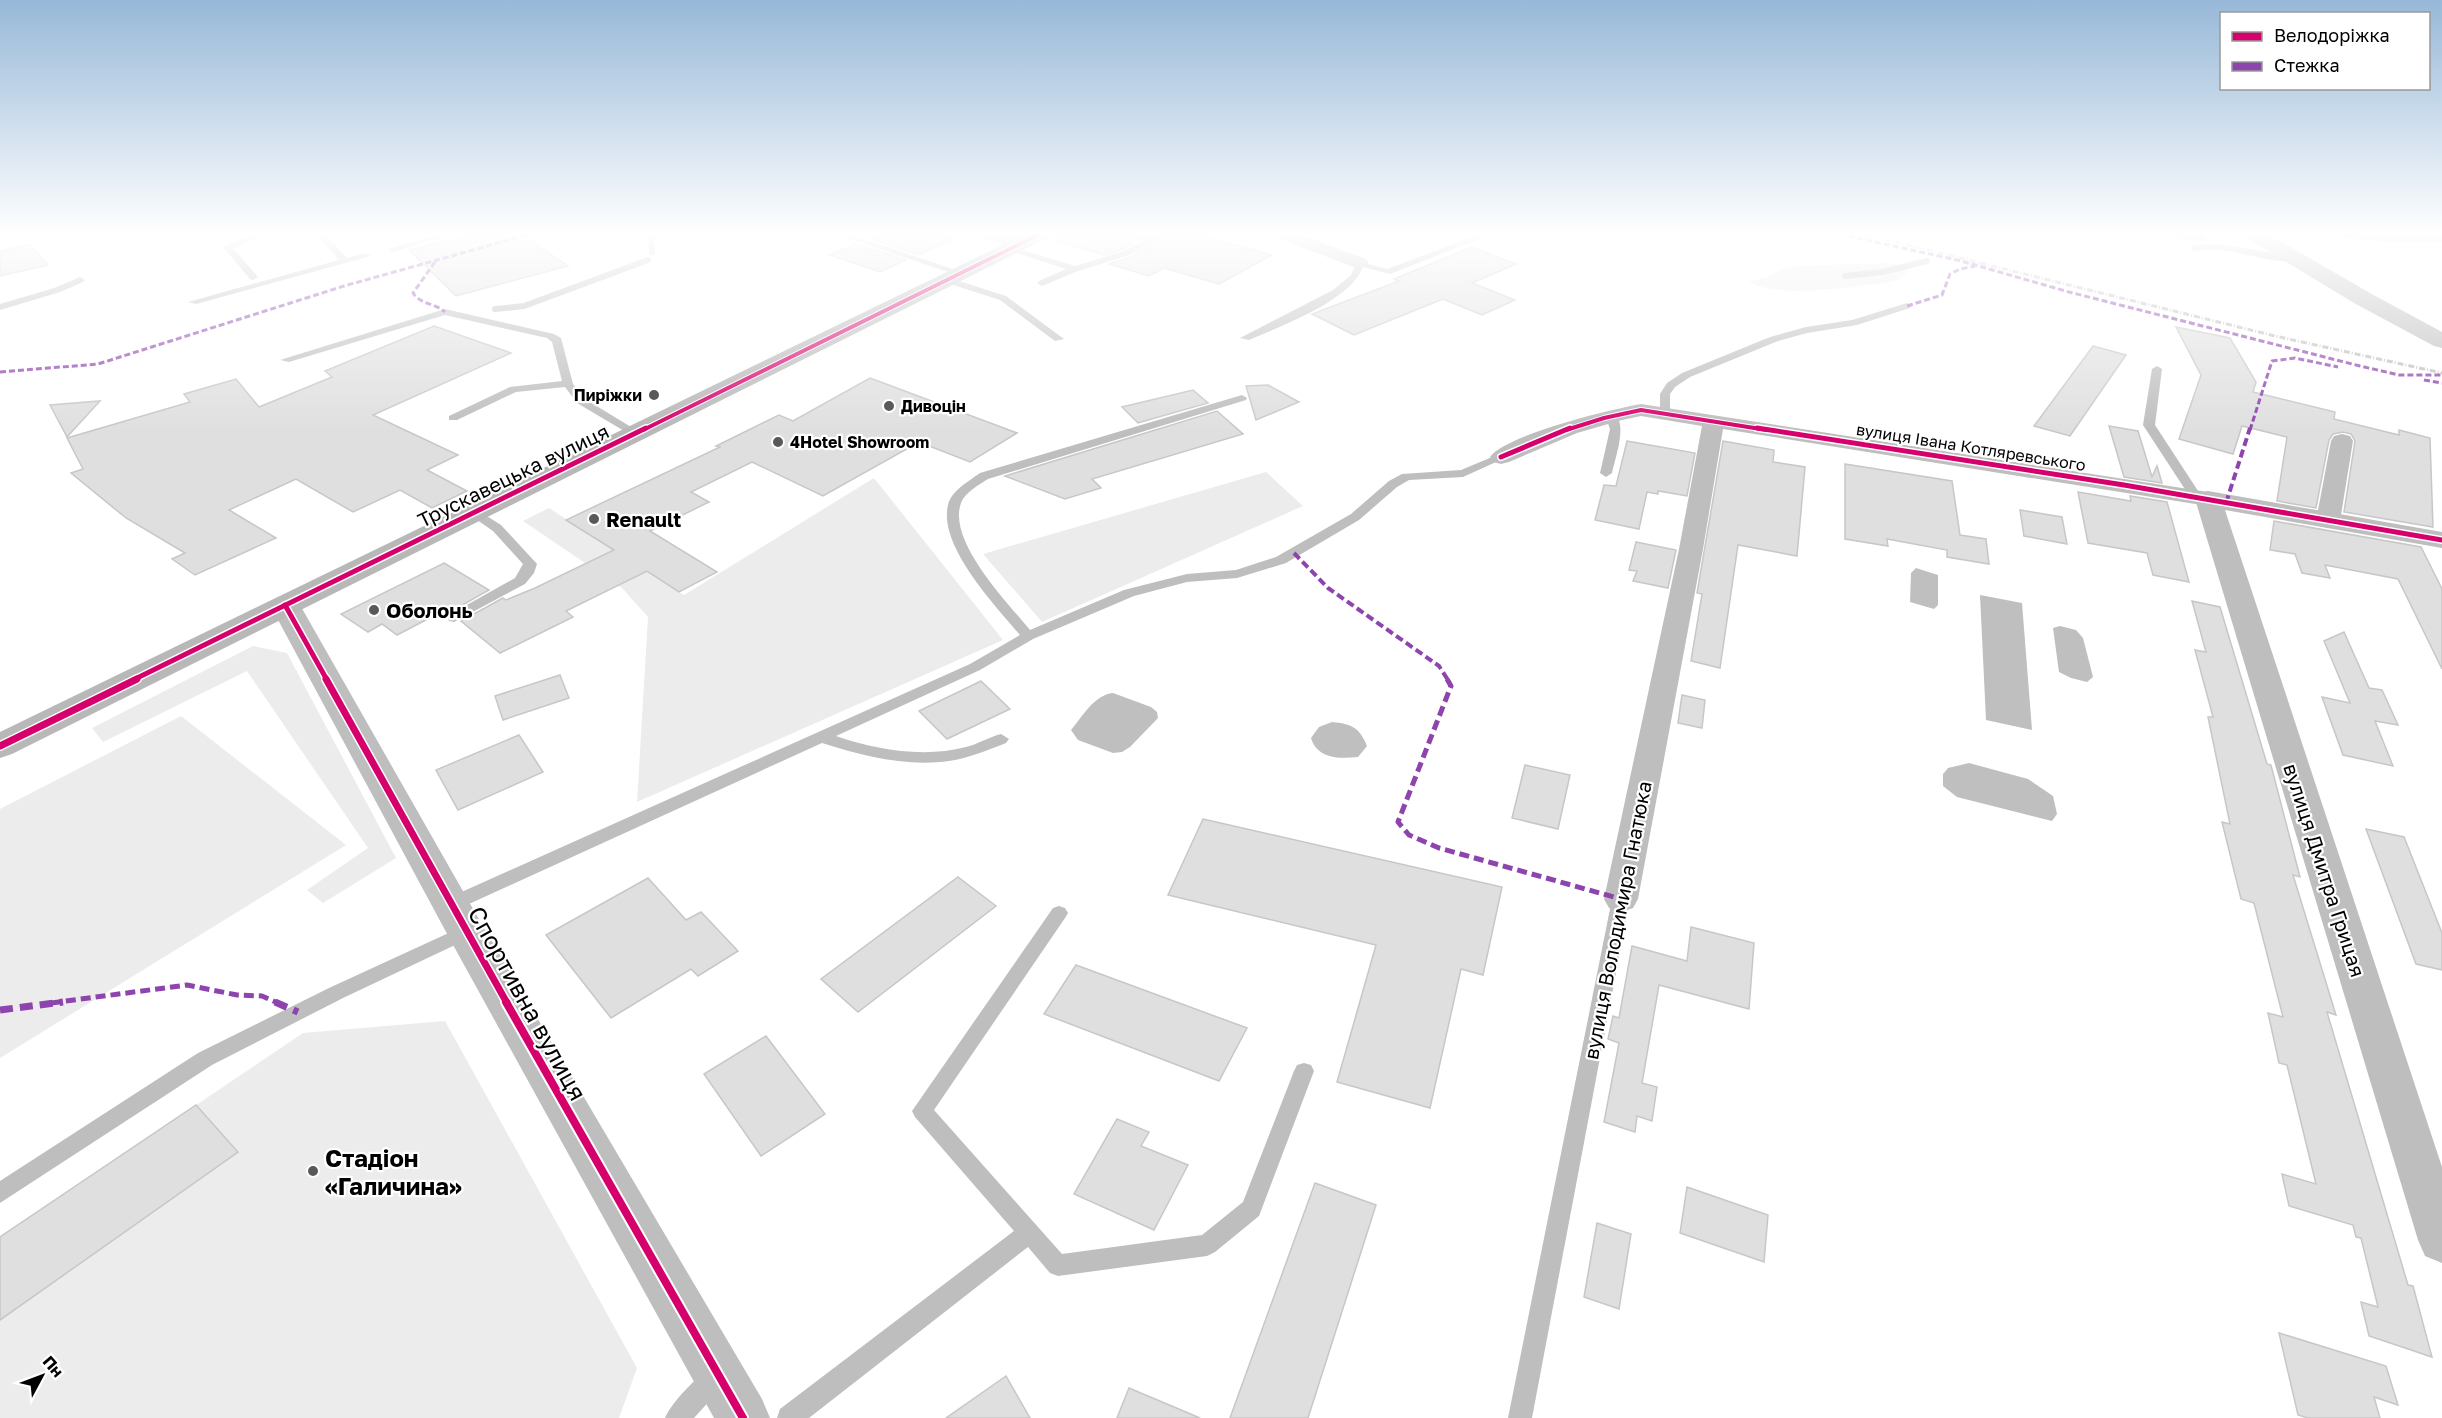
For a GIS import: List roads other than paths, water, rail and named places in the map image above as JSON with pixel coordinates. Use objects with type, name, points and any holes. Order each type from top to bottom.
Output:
[{"type":"main road","name":"Трускавецька вулиця","points":[[0,746],[904,300]]},
{"type":"street","points":[[2368,300],[2442,341]]},
{"type":"street","name":"вулиця Івана Котляревського","points":[[1501,457],[1549,434],[1611,415],[1641,410],[1902,449],[2442,540]]},
{"type":"street","name":"вулиця Володимира Гнатюка","points":[[1621,899],[1689,561],[1713,422]]},
{"type":"street","points":[[2328,520],[2342,441]]},
{"type":"street","name":"вулиця Дмитра Грицая","points":[[2202,498],[2442,1240]]},
{"type":"street","name":"Спортивна вулиця","points":[[285,605],[459,918],[743,1418]]},
{"type":"lane","points":[[0,307],[23,300]]},
{"type":"lane","points":[[193,302],[200,300]]},
{"type":"lane","points":[[1006,300],[1059,339]]},
{"type":"lane","points":[[1245,338],[1297,314],[1320,300]]},
{"type":"lane","points":[[1666,413],[1665,394],[1671,385],[1686,375],[1774,339],[1806,330],[1853,323],[1907,306]]},
{"type":"lane","points":[[285,360],[445,312],[550,336],[557,340],[568,384],[581,401],[635,433]]},
{"type":"lane","points":[[2157,369],[2149,424],[2202,498]]},
{"type":"lane","points":[[453,418],[514,389],[568,384]]},
{"type":"lane","points":[[1028,636],[968,558],[952,522],[955,503],[967,489],[984,476],[1242,398]]},
{"type":"lane","points":[[1606,473],[1616,429],[1611,415]]},
{"type":"lane","points":[[0,1193],[205,1059],[336,993],[459,918],[819,736],[975,667],[1028,636],[1129,592],[1187,578],[1237,574],[1281,560],[1355,517],[1393,484],[1406,477],[1463,473],[1501,457]]},
{"type":"lane","points":[[454,618],[520,580],[527,573],[530,564],[489,521],[474,512]]},
{"type":"lane","points":[[819,736],[876,751],[928,758],[966,752],[1001,739]]},
{"type":"lane","name":"вулиця Володимира Гнатюка","points":[[1520,1418],[1621,899]]},
{"type":"lane","points":[[1059,913],[922,1111],[1058,1265],[1207,1245],[1251,1209],[1304,1071]]},
{"type":"lane","points":[[789,1418],[1029,1233]]},
{"type":"lane","points":[[677,1418],[719,1375]]},
{"type":"waterway","points":[[495,309],[524,306],[540,300]]},
{"type":"railway","points":[[2130,300],[2275,336],[2442,373]]},
{"type":"place","name":"Пиріжки","points":[[654,395]]},
{"type":"place","name":"Дивоцін","points":[[889,406]]},
{"type":"place","name":"4Hotel Showroom","points":[[778,442]]},
{"type":"place","name":"Renault","points":[[594,519]]},
{"type":"place","name":"Оболонь","points":[[374,610]]},
{"type":"place","name":"Стадіон «Галичина»","points":[[313,1171]]}]
